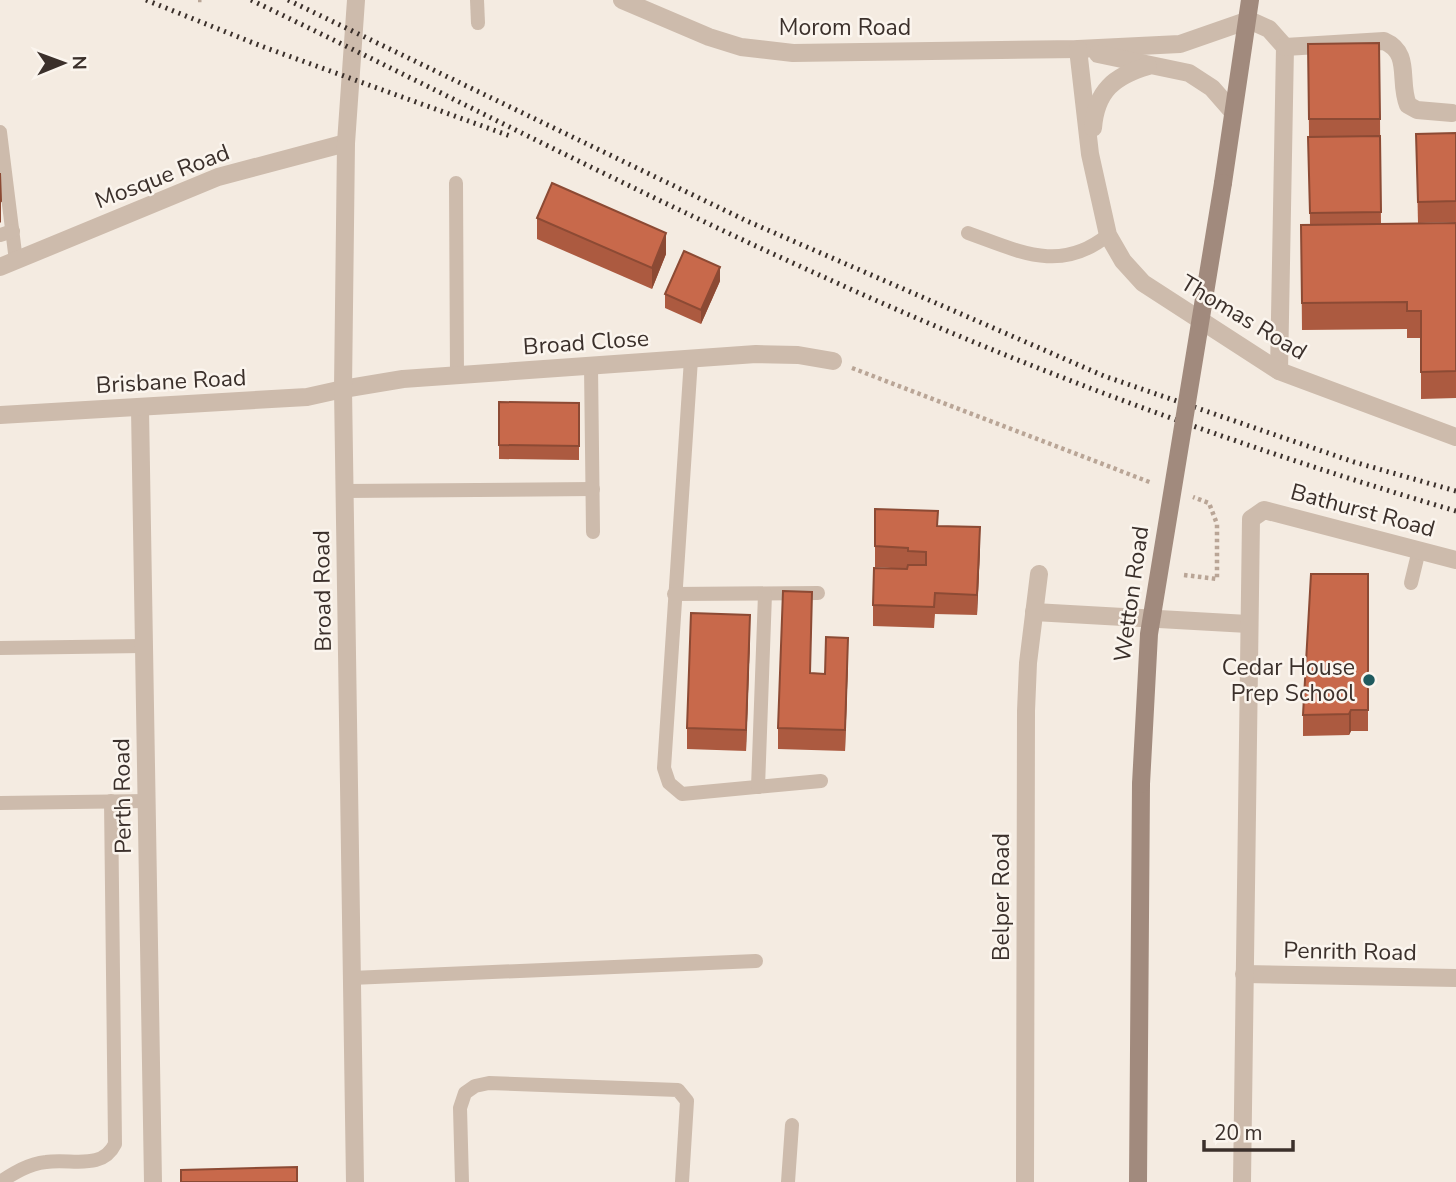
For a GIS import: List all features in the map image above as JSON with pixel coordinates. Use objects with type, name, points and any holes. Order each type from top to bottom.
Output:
[{"type":"main road","name":"Wetton Road","points":[[1138,1182],[1141,784],[1149,634],[1249,20],[1250,0]]},
{"type":"street","name":"Broad Road","points":[[355,1182],[343,389],[346,143],[356,0]]},
{"type":"street","name":"Morom Road","points":[[622,0],[709,37],[767,51],[1078,49],[1180,44],[1249,20]]},
{"type":"street","points":[[1249,20],[1269,29],[1285,47],[1279,371]]},
{"type":"street","points":[[1285,47],[1384,41],[1396,46],[1402,55],[1408,105],[1417,110],[1452,113]]},
{"type":"street","name":"Morom Road","points":[[1078,49],[1189,73],[1212,88],[1234,112]]},
{"type":"street","name":"Thomas Road","points":[[1078,49],[1090,155],[1108,235],[1123,261],[1143,283],[1279,371],[1456,437]]},
{"type":"street","name":"Thomas Road","points":[[1090,155],[1096,105],[1103,92],[1113,79],[1147,66]]},
{"type":"street","name":"Mosque Road","points":[[8,264],[218,177],[346,143]]},
{"type":"street","name":"Broad Close","points":[[343,389],[403,379],[756,354],[798,355],[833,361]]},
{"type":"street","name":"Brisbane Road","points":[[0,415],[140,409],[307,397],[343,389]]},
{"type":"street","name":"Perth Road","points":[[140,409],[153,1182]]},
{"type":"street","name":"Bathurst Road","points":[[1248,624],[1249,526],[1254,514],[1264,510],[1456,560]]},
{"type":"street","name":"Belper Road","points":[[1025,1182],[1026,711],[1034,612],[1040,574]]},
{"type":"street","points":[[1034,612],[1248,624],[1242,1182]]},
{"type":"street","name":"Penrith Road","points":[[1244,974],[1456,978]]},
{"type":"lane","points":[[477,0],[478,23]]},
{"type":"lane","points":[[0,132],[8,264]]},
{"type":"lane","points":[[456,183],[457,376]]},
{"type":"lane","points":[[968,233],[1051,258],[1090,250],[1108,235]]},
{"type":"lane","points":[[691,359],[663,746],[664,768],[669,783],[682,793],[821,781]]},
{"type":"lane","points":[[591,366],[593,532]]},
{"type":"lane","points":[[345,491],[593,489]]},
{"type":"lane","points":[[1411,583],[1419,550]]},
{"type":"lane","points":[[674,594],[818,593]]},
{"type":"lane","points":[[758,787],[765,594]]},
{"type":"lane","points":[[0,648],[143,646]]},
{"type":"lane","points":[[0,1182],[23,1168],[45,1162],[100,1161],[110,1155],[115,1144],[111,801]]},
{"type":"lane","points":[[0,803],[147,801]]},
{"type":"lane","points":[[351,978],[756,961]]},
{"type":"lane","points":[[462,1182],[460,1108],[465,1093],[475,1086],[489,1083],[678,1090],[687,1101],[682,1182]]},
{"type":"lane","points":[[788,1182],[792,1125]]},
{"type":"path","points":[[833,361],[1164,487]]},
{"type":"path","points":[[1184,575],[1217,579],[1217,524],[1209,503],[1186,495]]},
{"type":"building","points":[[1379,43],[1380,119],[1309,119],[1308,44]]},
{"type":"building","points":[[1456,133],[1456,201],[1418,202],[1416,134]]},
{"type":"building","points":[[1380,136],[1381,212],[1310,213],[1308,137]]},
{"type":"building","points":[[552,183],[666,233],[652,268],[537,218]]},
{"type":"building","points":[[1456,223],[1456,371],[1421,372],[1421,311],[1407,311],[1407,302],[1302,303],[1301,225]]},
{"type":"building","points":[[684,251],[720,267],[701,310],[665,294]]},
{"type":"building","points":[[499,402],[579,403],[579,446],[499,445]]},
{"type":"building","points":[[875,509],[938,511],[937,526],[980,527],[977,595],[935,593],[934,607],[873,605],[874,568],[907,569],[908,565],[926,565],[926,552],[875,546]]},
{"type":"building","name":"Cedar House Prep School","points":[[1311,574],[1368,574],[1368,710],[1351,710],[1349,714],[1303,715]]},
{"type":"building","points":[[783,591],[812,592],[810,673],[825,674],[826,637],[848,638],[845,730],[778,728]]},
{"type":"building","points":[[691,613],[750,615],[746,730],[687,728]]},
{"type":"building","points":[[297,1167],[297,1182],[181,1182],[181,1170]]},
{"type":"railway","points":[[146,0],[261,46],[510,136]]},
{"type":"railway","points":[[251,0],[681,211],[980,345],[1216,434],[1456,511]]},
{"type":"railway","points":[[288,0],[747,221],[1104,376],[1354,462],[1456,491]]},
{"type":"place","name":"Cedar House Prep School","points":[[1369,680]]}]
